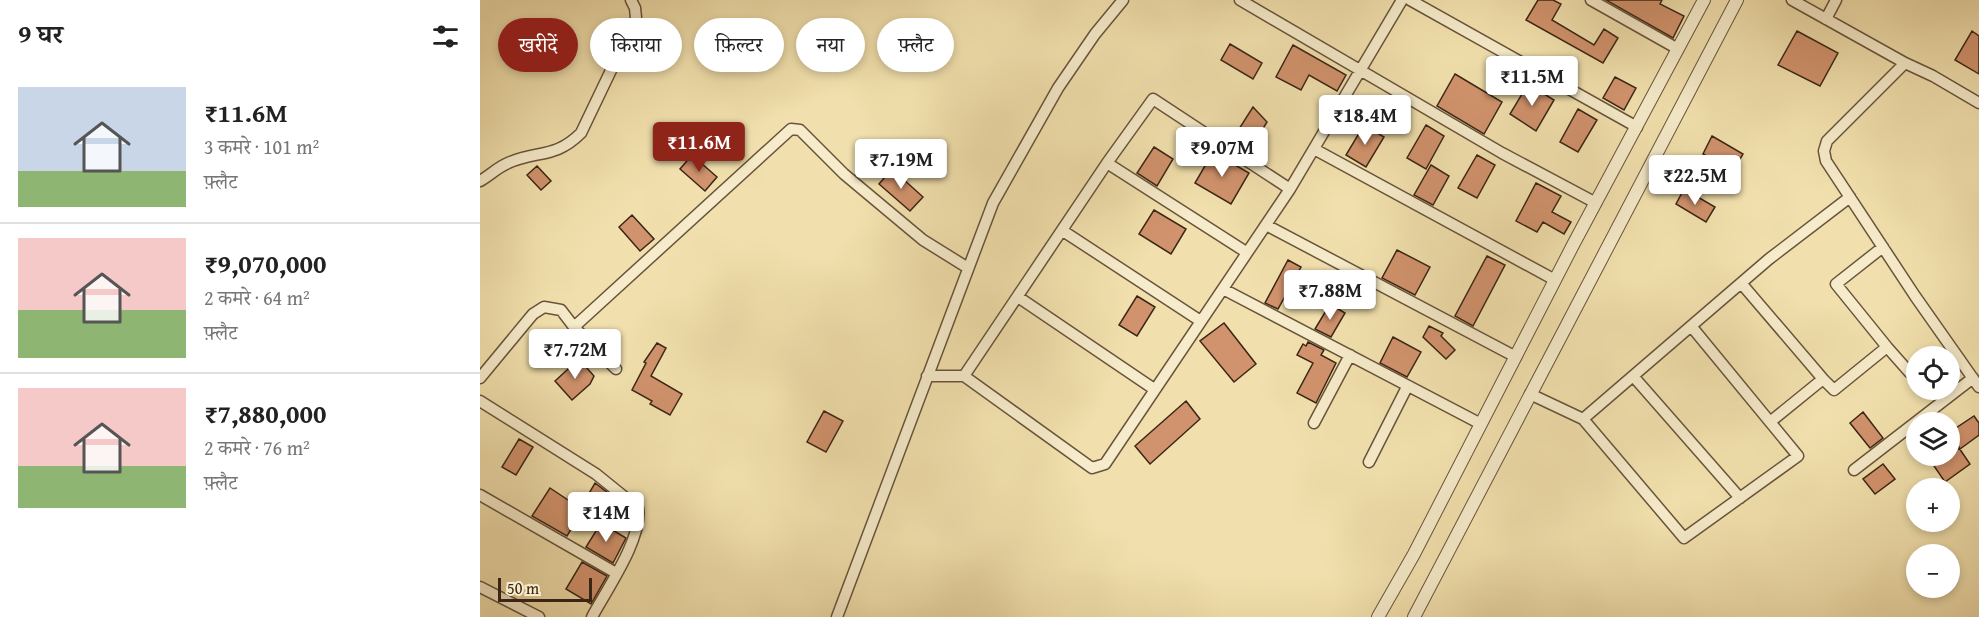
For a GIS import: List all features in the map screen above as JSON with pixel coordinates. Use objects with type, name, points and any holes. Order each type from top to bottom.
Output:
[{"type":"street","points":[[480,181],[508,163],[558,151],[570,144],[581,133],[636,18],[631,0]]},
{"type":"street","points":[[837,617],[993,203],[1048,105],[1095,34],[1123,0]]},
{"type":"street","points":[[1240,0],[1502,153],[1596,203]]},
{"type":"street","points":[[927,376],[964,376],[1092,468],[1105,464],[1290,189],[1362,72],[1402,0]]},
{"type":"street","points":[[1410,0],[1636,127]]},
{"type":"street","points":[[1591,0],[1678,49]]},
{"type":"street","points":[[1378,617],[1414,554],[1555,280],[1704,0]]},
{"type":"street","points":[[1414,617],[1737,0]]},
{"type":"street","points":[[1792,0],[1979,103]]},
{"type":"street","points":[[1826,19],[1836,0]]},
{"type":"street","points":[[1905,63],[1827,141],[1824,151],[1826,161],[1850,198],[1976,383],[1933,412]]},
{"type":"street","points":[[964,376],[1107,163],[1153,99],[1290,189]]},
{"type":"street","points":[[574,327],[791,129],[800,130],[852,182],[923,240],[968,268]]},
{"type":"street","points":[[1314,149],[1555,280]]},
{"type":"street","points":[[1107,163],[1246,252]]},
{"type":"street","points":[[1583,419],[1741,283],[1850,198]]},
{"type":"street","points":[[1266,225],[1516,357]]},
{"type":"street","points":[[1063,231],[1200,320]]},
{"type":"street","points":[[1883,247],[1836,284],[1906,368]]},
{"type":"street","points":[[1741,283],[1834,390],[1887,347]]},
{"type":"street","points":[[1223,289],[1481,424]]},
{"type":"street","points":[[1018,297],[1154,389]]},
{"type":"street","points":[[480,378],[533,314],[544,307],[561,310],[574,327],[616,369]]},
{"type":"street","points":[[1530,394],[1583,419],[1684,538],[1798,456],[1691,326]]},
{"type":"street","points":[[1314,423],[1350,356]]},
{"type":"street","points":[[1633,376],[1740,498]]},
{"type":"street","points":[[1770,422],[1823,379]]},
{"type":"street","points":[[1369,462],[1407,387]]},
{"type":"street","points":[[480,401],[596,474],[638,508],[640,519],[637,535],[592,617]]},
{"type":"street","points":[[1854,470],[1906,430]]},
{"type":"street","points":[[480,495],[616,573]]},
{"type":"street","points":[[480,587],[539,617]]},
{"type":"building","points":[[1538,0],[1553,0],[1561,4],[1552,20],[1594,45],[1604,29],[1618,38],[1603,63],[1526,20]]},
{"type":"building","points":[[1606,0],[1662,0],[1660,4],[1684,16],[1673,38]]},
{"type":"building","points":[[1797,31],[1838,53],[1820,86],[1778,65]]},
{"type":"building","points":[[1972,31],[1979,36],[1979,74],[1955,60]]},
{"type":"building","points":[[1230,44],[1262,63],[1253,79],[1221,60]]},
{"type":"building","points":[[1293,45],[1346,75],[1337,91],[1309,75],[1301,90],[1276,77]]},
{"type":"building","points":[[1455,74],[1502,102],[1484,134],[1437,106]]},
{"type":"building","points":[[1615,77],[1636,88],[1624,110],[1603,98]]},
{"type":"building","points":[[1528,84],[1554,100],[1536,131],[1510,114]]},
{"type":"building","points":[[1253,107],[1267,122],[1249,151],[1232,140]]},
{"type":"building","points":[[1578,109],[1597,120],[1578,152],[1560,142]]},
{"type":"building","points":[[1364,125],[1384,137],[1366,167],[1346,155]]},
{"type":"building","points":[[1426,125],[1444,136],[1426,169],[1407,158]]},
{"type":"building","points":[[1712,136],[1743,154],[1733,171],[1703,154]]},
{"type":"building","points":[[1154,147],[1173,159],[1157,186],[1137,173]]},
{"type":"building","points":[[1213,152],[1249,173],[1231,204],[1195,183]]},
{"type":"building","points":[[692,155],[717,177],[705,191],[680,169]]},
{"type":"building","points":[[1477,155],[1495,165],[1477,198],[1458,188]]},
{"type":"building","points":[[1431,165],[1449,176],[1433,205],[1414,195]]},
{"type":"building","points":[[537,166],[551,181],[541,190],[527,175]]},
{"type":"building","points":[[892,169],[923,197],[910,211],[879,184]]},
{"type":"building","points":[[1536,183],[1561,196],[1552,212],[1571,222],[1564,234],[1543,222],[1537,232],[1516,221]]},
{"type":"building","points":[[1684,189],[1715,207],[1706,222],[1676,204]]},
{"type":"building","points":[[1154,210],[1186,229],[1171,254],[1139,234]]},
{"type":"building","points":[[632,215],[654,239],[640,251],[619,227]]},
{"type":"building","points":[[1397,250],[1430,267],[1415,295],[1382,278]]},
{"type":"building","points":[[1487,256],[1505,265],[1473,326],[1455,316]]},
{"type":"building","points":[[1288,260],[1301,267],[1278,309],[1265,303]]},
{"type":"building","points":[[1137,296],[1155,307],[1137,336],[1119,325]]},
{"type":"building","points":[[1330,304],[1345,313],[1331,337],[1315,329]]},
{"type":"building","points":[[1224,323],[1256,364],[1234,382],[1200,341]]},
{"type":"building","points":[[1429,326],[1443,333],[1441,336],[1455,350],[1446,359],[1423,337]]},
{"type":"building","points":[[1393,337],[1421,352],[1407,377],[1380,363]]},
{"type":"building","points":[[1308,342],[1324,350],[1321,355],[1336,363],[1316,403],[1297,393],[1313,363],[1297,355],[1303,344],[1306,346]]},
{"type":"building","points":[[657,343],[666,348],[651,376],[682,394],[670,415],[650,404],[652,401],[632,390],[646,363],[644,362]]},
{"type":"building","points":[[579,359],[594,376],[590,384],[572,400],[555,381]]},
{"type":"building","points":[[1186,401],[1200,419],[1150,464],[1135,446]]},
{"type":"building","points":[[824,411],[843,421],[826,452],[807,442]]},
{"type":"building","points":[[1863,412],[1883,438],[1870,448],[1850,423]]},
{"type":"building","points":[[1974,416],[1979,423],[1979,435],[1960,449],[1960,425]]},
{"type":"building","points":[[519,439],[533,447],[516,475],[502,467]]},
{"type":"building","points":[[1960,449],[1970,464],[1951,478],[1942,478],[1934,466],[1960,466]]},
{"type":"building","points":[[1883,464],[1895,479],[1875,494],[1863,479]]},
{"type":"building","points":[[595,483],[608,493],[594,515],[581,507]]},
{"type":"building","points":[[550,488],[583,510],[567,536],[532,516]]},
{"type":"building","points":[[601,523],[626,538],[613,563],[586,547]]},
{"type":"building","points":[[582,562],[607,576],[591,604],[566,589]]}]
